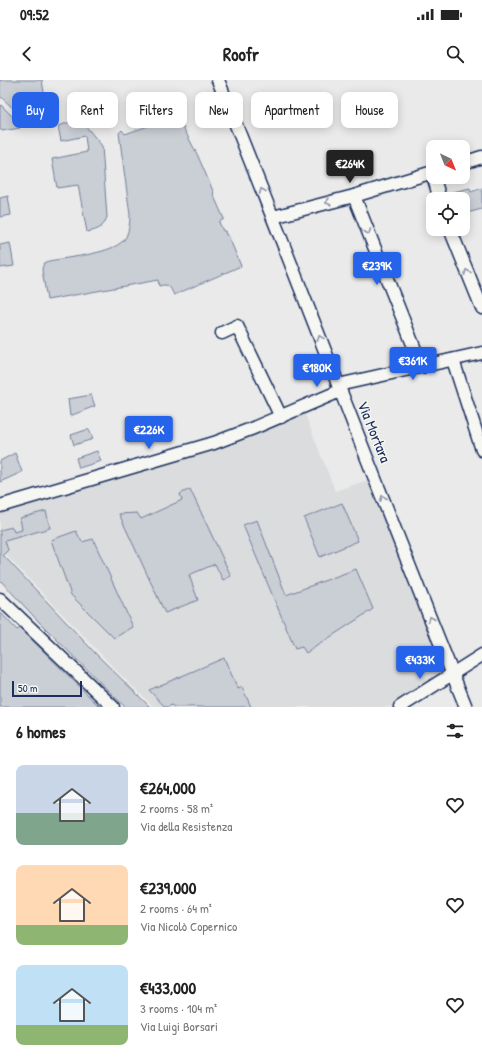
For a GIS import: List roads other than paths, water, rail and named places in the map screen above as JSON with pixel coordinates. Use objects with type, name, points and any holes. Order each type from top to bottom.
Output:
[{"type":"street","name":"Via Mortara","points":[[218,80],[466,707]]},
{"type":"street","points":[[470,161],[482,157]]},
{"type":"street","points":[[273,217],[354,196],[426,174]]},
{"type":"street","points":[[354,196],[422,367]]},
{"type":"street","points":[[453,236],[482,308]]},
{"type":"street","points":[[222,333],[237,326],[281,417]]},
{"type":"street","points":[[0,506],[214,443],[281,417],[339,388],[482,353]]},
{"type":"street","points":[[453,360],[482,450]]},
{"type":"street","points":[[0,589],[15,613]]},
{"type":"street","points":[[0,599],[113,707]]},
{"type":"street","points":[[400,707],[482,654]]}]
